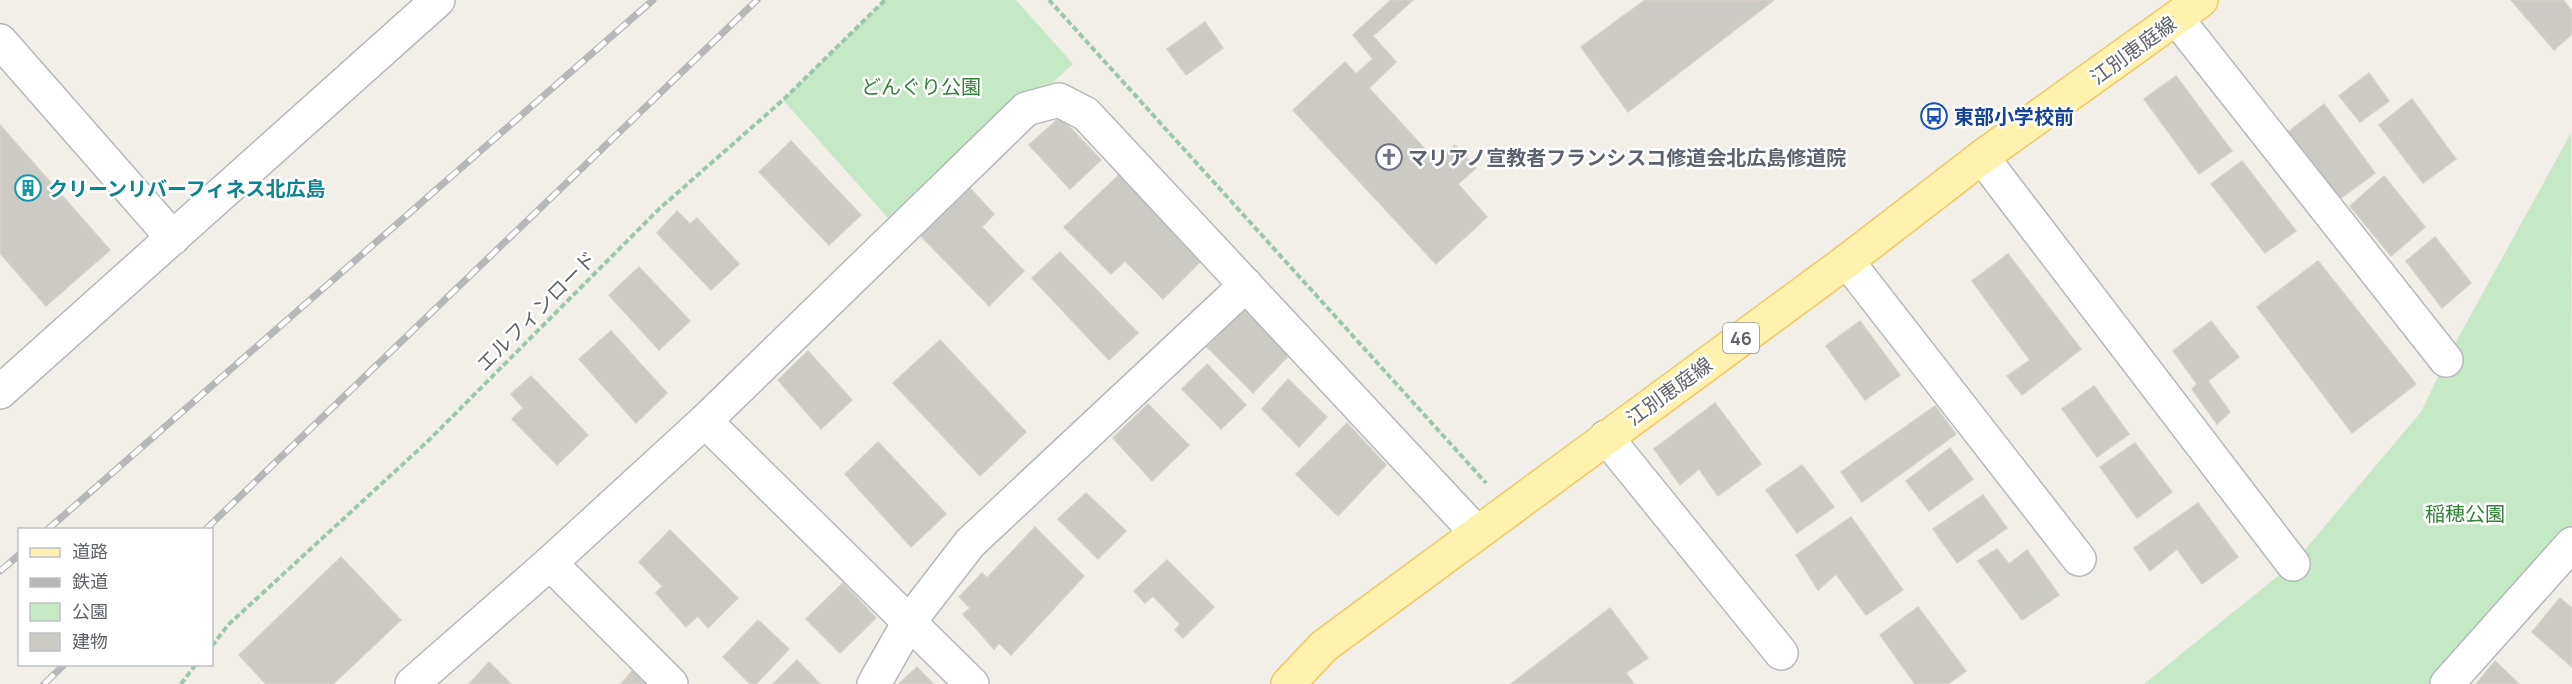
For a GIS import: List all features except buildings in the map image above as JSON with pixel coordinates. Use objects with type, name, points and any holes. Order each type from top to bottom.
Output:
[{"type":"main road","name":"江別恵庭線","points":[[1288,684],[1324,646],[1847,261],[1982,157],[2189,9]]},
{"type":"street","points":[[0,392],[438,0]]},
{"type":"street","points":[[2189,9],[2446,360]]},
{"type":"street","points":[[0,40],[173,238]]},
{"type":"street","points":[[412,684],[705,422],[1026,110],[1059,100],[1086,114],[1477,533]]},
{"type":"street","points":[[1982,157],[2293,564]]},
{"type":"street","points":[[1847,261],[2079,559]]},
{"type":"street","points":[[874,684],[909,622],[970,543],[1246,285]]},
{"type":"street","points":[[705,422],[972,684]]},
{"type":"street","points":[[1606,437],[1781,653]]},
{"type":"street","points":[[2447,684],[2572,544]]},
{"type":"street","points":[[550,563],[671,684]]},
{"type":"path","name":"エルフィンロード","points":[[213,644],[228,625],[428,441],[659,209],[783,100],[885,0]]},
{"type":"path","points":[[1049,0],[1508,509]]},
{"type":"path","points":[[181,684],[194,666]]},
{"type":"green space","name":"どんぐり公園","points":[[885,0],[1016,0],[1073,64],[895,226],[783,100]]},
{"type":"green space","name":"稲穂公園","points":[[2571,133],[2572,540],[2446,684],[2144,684],[2293,564],[2421,412],[2446,360]]},
{"type":"railway","points":[[49,528],[653,0]]},
{"type":"railway","points":[[207,528],[757,0]]},
{"type":"railway","points":[[0,571],[18,556]]},
{"type":"railway","points":[[44,684],[63,666]]},
{"type":"place","name":"東部小学校前","points":[[1934,116]]},
{"type":"place","name":"マリアノ宣教者フランシスコ修道会北広島修道院","points":[[1389,157]]},
{"type":"place","name":"クリーンリバーフィネス北広島","points":[[28,188]]}]
